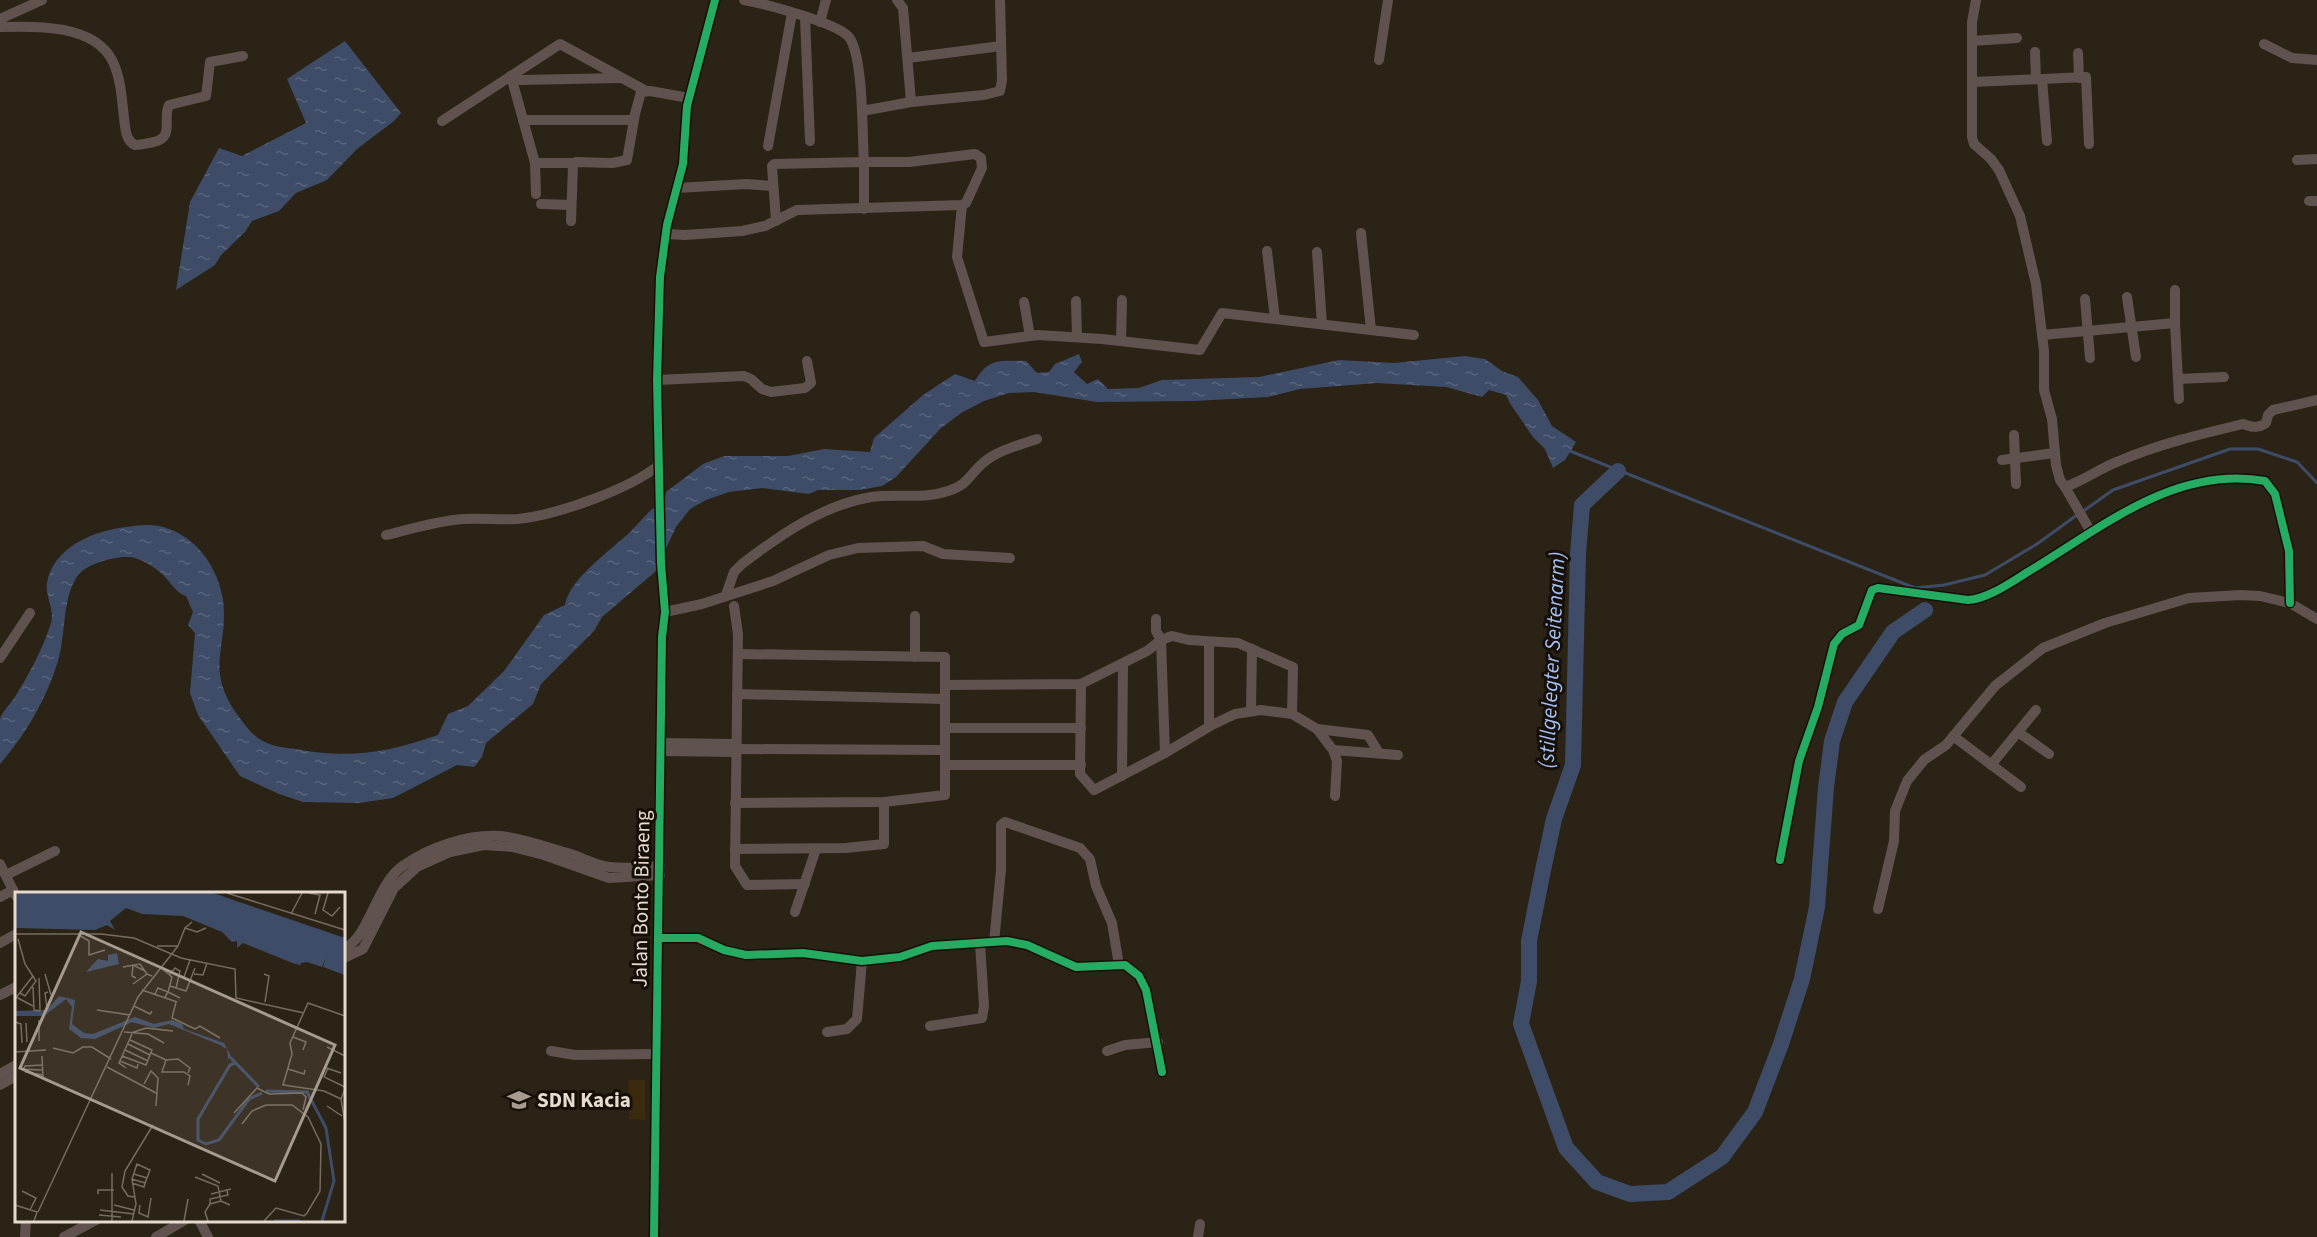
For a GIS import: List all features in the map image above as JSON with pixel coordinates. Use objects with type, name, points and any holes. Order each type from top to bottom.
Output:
[{"type":"street","points":[[0,19],[42,0]]},
{"type":"street","name":"Jalan Bonto Biraeng","points":[[654,1237],[665,612],[659,498],[657,318],[666,234],[683,164],[688,98],[715,0]]},
{"type":"street","points":[[744,0],[820,22],[843,33],[852,42],[862,111],[864,209]]},
{"type":"street","points":[[820,22],[826,0]]},
{"type":"street","points":[[897,0],[903,8],[911,102]]},
{"type":"street","points":[[862,111],[911,102],[1000,91],[1002,80],[1000,0]]},
{"type":"street","points":[[1379,60],[1388,0]]},
{"type":"street","points":[[1976,0],[1972,41],[1972,141],[1999,170],[2020,216],[2036,284],[2045,367],[2044,390],[2052,419],[2054,453],[2060,480],[2089,527]]},
{"type":"street","points":[[768,147],[792,13]]},
{"type":"street","points":[[805,18],[810,141]]},
{"type":"street","points":[[0,27],[61,30],[80,35],[95,43],[109,55],[120,84],[126,131],[130,141],[135,145],[162,140],[165,137],[166,112],[169,105],[206,96],[210,62],[243,56]]},
{"type":"street","points":[[1972,41],[2017,38]]},
{"type":"street","points":[[442,121],[560,44],[646,91],[688,98]]},
{"type":"street","points":[[2264,44],[2292,58],[2317,60]]},
{"type":"street","points":[[908,58],[1001,46]]},
{"type":"street","points":[[2035,52],[2047,141]]},
{"type":"street","points":[[2078,53],[2079,78]]},
{"type":"street","points":[[511,76],[520,80],[623,78]]},
{"type":"street","points":[[511,76],[535,163],[538,199],[572,205]]},
{"type":"street","points":[[1973,82],[2086,77],[2089,144]]},
{"type":"street","points":[[535,163],[627,161],[633,120],[640,93],[646,91]]},
{"type":"street","points":[[523,120],[633,120]]},
{"type":"street","points":[[666,234],[742,231],[776,221],[797,210],[962,205],[966,203],[982,168],[981,160],[978,155],[970,154],[886,163],[774,164],[772,166],[772,186],[776,221]]},
{"type":"street","points":[[2296,160],[2317,159]]},
{"type":"street","points":[[571,221],[573,169],[576,163]]},
{"type":"street","points":[[677,188],[746,184],[772,186]]},
{"type":"street","points":[[962,205],[957,256],[984,342],[1030,336],[1077,337],[1200,350],[1222,313],[1414,334]]},
{"type":"street","points":[[1361,233],[1371,330]]},
{"type":"street","points":[[1268,251],[1275,319]]},
{"type":"street","points":[[1317,252],[1322,324]]},
{"type":"street","points":[[2175,290],[2179,399]]},
{"type":"street","points":[[2127,297],[2136,357]]},
{"type":"street","points":[[2085,299],[2090,358]]},
{"type":"street","points":[[1121,341],[1122,300]]},
{"type":"street","points":[[1076,301],[1077,337]]},
{"type":"street","points":[[1024,302],[1030,336]]},
{"type":"street","points":[[2042,334],[2175,323]]},
{"type":"street","points":[[657,380],[744,376],[767,391],[801,389],[807,388],[811,383],[807,361]]},
{"type":"street","points":[[2178,379],[2224,377]]},
{"type":"street","points":[[2067,490],[2127,457],[2243,424],[2253,428],[2262,426],[2266,423],[2268,414],[2273,410],[2317,400]]},
{"type":"street","points":[[2014,435],[2016,484]]},
{"type":"street","points":[[726,595],[730,579],[742,564],[824,511],[849,501],[874,497],[921,497],[948,491],[967,482],[982,463],[992,457],[1037,439]]},
{"type":"street","points":[[2002,460],[2054,453]]},
{"type":"street","points":[[386,535],[445,521],[514,519],[551,513],[630,483],[659,465]]},
{"type":"street","points":[[1780,860],[1799,761],[1818,707],[1834,644],[1842,634],[1859,625],[1872,590],[1878,588],[1973,599],[2017,579],[2089,527],[2172,490],[2232,477],[2265,481],[2274,494],[2289,551],[2290,603]]},
{"type":"street","points":[[665,612],[702,604],[773,581],[830,555],[858,548],[923,546],[943,554],[1010,558]]},
{"type":"street","points":[[1878,909],[1894,841],[1895,811],[1901,792],[1915,769],[1946,745],[1995,686],[2032,656],[2061,639],[2105,623],[2189,598],[2249,594],[2290,603],[2317,619]]},
{"type":"street","points":[[734,606],[738,634],[735,866],[747,885],[805,884]]},
{"type":"street","points":[[0,657],[30,613]]},
{"type":"street","points":[[915,616],[915,657]]},
{"type":"street","points":[[1156,619],[1156,631],[1161,640],[1165,753]]},
{"type":"street","points":[[945,685],[1082,684],[1172,636],[1209,642],[1238,643],[1293,667],[1292,714]]},
{"type":"street","points":[[1209,642],[1209,727]]},
{"type":"street","points":[[1251,711],[1252,649]]},
{"type":"street","points":[[735,803],[884,802],[945,795],[945,657],[738,654]]},
{"type":"street","points":[[1122,776],[1123,664]]},
{"type":"street","points":[[1082,684],[1080,774],[1095,790],[1235,714],[1261,710],[1292,714],[1317,729],[1333,750],[1337,761],[1335,796]]},
{"type":"street","points":[[737,694],[945,699]]},
{"type":"street","points":[[1991,765],[2036,710]]},
{"type":"street","points":[[945,728],[1081,728]]},
{"type":"street","points":[[1317,729],[1368,735],[1379,753]]},
{"type":"street","points":[[2018,732],[2049,754]]},
{"type":"street","points":[[1953,736],[2021,788]]},
{"type":"street","points":[[661,747],[945,750]]},
{"type":"street","points":[[1333,750],[1398,754]]},
{"type":"street","points":[[945,765],[1081,765]]},
{"type":"street","points":[[735,849],[846,848],[884,844],[884,802]]},
{"type":"street","points":[[994,942],[1001,870],[1001,825],[1005,822],[1080,848],[1087,854],[1091,861],[1096,886],[1112,923],[1119,965]]},
{"type":"street","points":[[345,947],[358,938],[388,881],[402,866],[420,855],[475,837],[500,836],[608,867],[660,870]]},
{"type":"street","points":[[345,958],[363,949],[394,888],[417,867],[450,852],[484,845],[512,847],[544,855],[609,878],[660,870]]},
{"type":"street","points":[[795,912],[816,849]]},
{"type":"street","points":[[6,875],[55,851]]},
{"type":"street","points":[[0,864],[15,893],[0,897]]},
{"type":"street","points":[[0,943],[15,935]]},
{"type":"street","points":[[660,938],[698,938],[724,950],[746,955],[803,953],[862,962],[900,957],[932,946],[994,942],[1027,945],[1077,967],[1119,965],[1131,968],[1143,983],[1158,1042],[1162,1072]]},
{"type":"street","points":[[930,1026],[982,1018],[984,1006],[980,943]]},
{"type":"street","points":[[828,1032],[847,1029],[856,1019],[862,962]]},
{"type":"street","points":[[0,995],[14,988]]},
{"type":"street","points":[[1107,1051],[1125,1045],[1158,1042]]},
{"type":"street","points":[[551,1051],[575,1055],[657,1054]]},
{"type":"street","points":[[0,1074],[15,1066]]},
{"type":"street","points":[[0,1085],[15,1077]]},
{"type":"street","points":[[25,1237],[26,1222]]},
{"type":"street","points":[[64,1237],[94,1222]]},
{"type":"street","points":[[163,1235],[183,1222]]},
{"type":"street","points":[[200,1222],[208,1237]]},
{"type":"street","points":[[1198,1237],[1200,1224]]},
{"type":"shaded area","points":[[628,1080],[645,1080],[645,1120],[629,1119]]},
{"type":"water","points":[[345,41],[401,113],[357,149],[327,180],[296,193],[279,211],[252,221],[245,232],[221,255],[215,265],[176,290],[190,202],[219,148],[242,156],[306,123],[287,79]]},
{"type":"water","points":[[1079,354],[1082,362],[1074,372],[1087,384],[1098,379],[1108,389],[1139,388],[1162,380],[1259,377],[1339,360],[1394,363],[1465,356],[1485,359],[1502,371],[1518,377],[1538,400],[1552,426],[1576,442],[1565,460],[1553,468],[1545,449],[1533,437],[1506,395],[1489,390],[1482,397],[1446,387],[1377,383],[1300,389],[1268,397],[1194,401],[1097,402],[1034,392],[1009,393],[984,401],[961,413],[940,429],[896,477],[882,486],[859,490],[818,490],[809,494],[762,488],[729,492],[706,500],[690,509],[676,527],[655,572],[602,617],[594,631],[541,684],[533,704],[486,743],[482,757],[474,767],[457,765],[393,798],[359,803],[303,802],[240,776],[198,715],[190,693],[195,633],[188,625],[193,612],[186,596],[177,591],[163,575],[148,564],[135,558],[114,558],[84,569],[74,581],[67,603],[61,651],[48,689],[27,729],[0,764],[0,719],[30,670],[51,623],[52,613],[47,583],[51,570],[67,550],[102,532],[140,525],[159,526],[175,531],[204,554],[216,576],[223,600],[224,617],[220,658],[222,685],[239,717],[258,738],[278,746],[334,754],[385,750],[438,735],[448,714],[468,706],[504,671],[544,615],[565,605],[568,595],[582,575],[652,509],[663,507],[666,492],[703,464],[724,456],[788,456],[824,449],[870,452],[874,438],[923,395],[955,374],[975,381],[980,373],[991,364],[1009,361],[1026,361],[1037,373],[1049,372],[1055,364]]},
{"type":"waterway","points":[[2082,512],[2113,490],[2230,449],[2258,449],[2297,462],[2317,483]]},
{"type":"waterway","points":[[1570,451],[1915,588],[1944,585],[1985,575],[2037,544],[2077,515]]},
{"type":"waterway","name":"(stillgelegter Seitenarm)","points":[[1618,471],[1582,505],[1578,554],[1573,765],[1554,819],[1542,875],[1529,941],[1529,981],[1521,1024],[1566,1148],[1597,1182],[1630,1194],[1668,1192],[1722,1157],[1755,1112],[1781,1044],[1802,979],[1817,907],[1832,741],[1845,702],[1893,632],[1925,610]]},
{"type":"cycle path","points":[[654,1237],[662,637],[665,612],[661,563],[657,380],[660,277],[667,225],[683,164],[687,106],[715,0]]},
{"type":"cycle path","points":[[1780,860],[1799,761],[1818,707],[1834,644],[1842,634],[1859,625],[1872,590],[1878,588],[1968,600],[1983,597],[2006,586],[2139,504],[2169,491],[2200,482],[2232,479],[2265,481],[2275,494],[2289,551],[2290,603]]},
{"type":"cycle path","points":[[660,938],[698,938],[724,950],[746,955],[803,953],[862,961],[900,957],[932,946],[1007,941],[1027,945],[1076,967],[1125,965],[1139,976],[1146,990],[1162,1072]]},
{"type":"place","name":"SDN Kacia","points":[[519,1100]]}]
